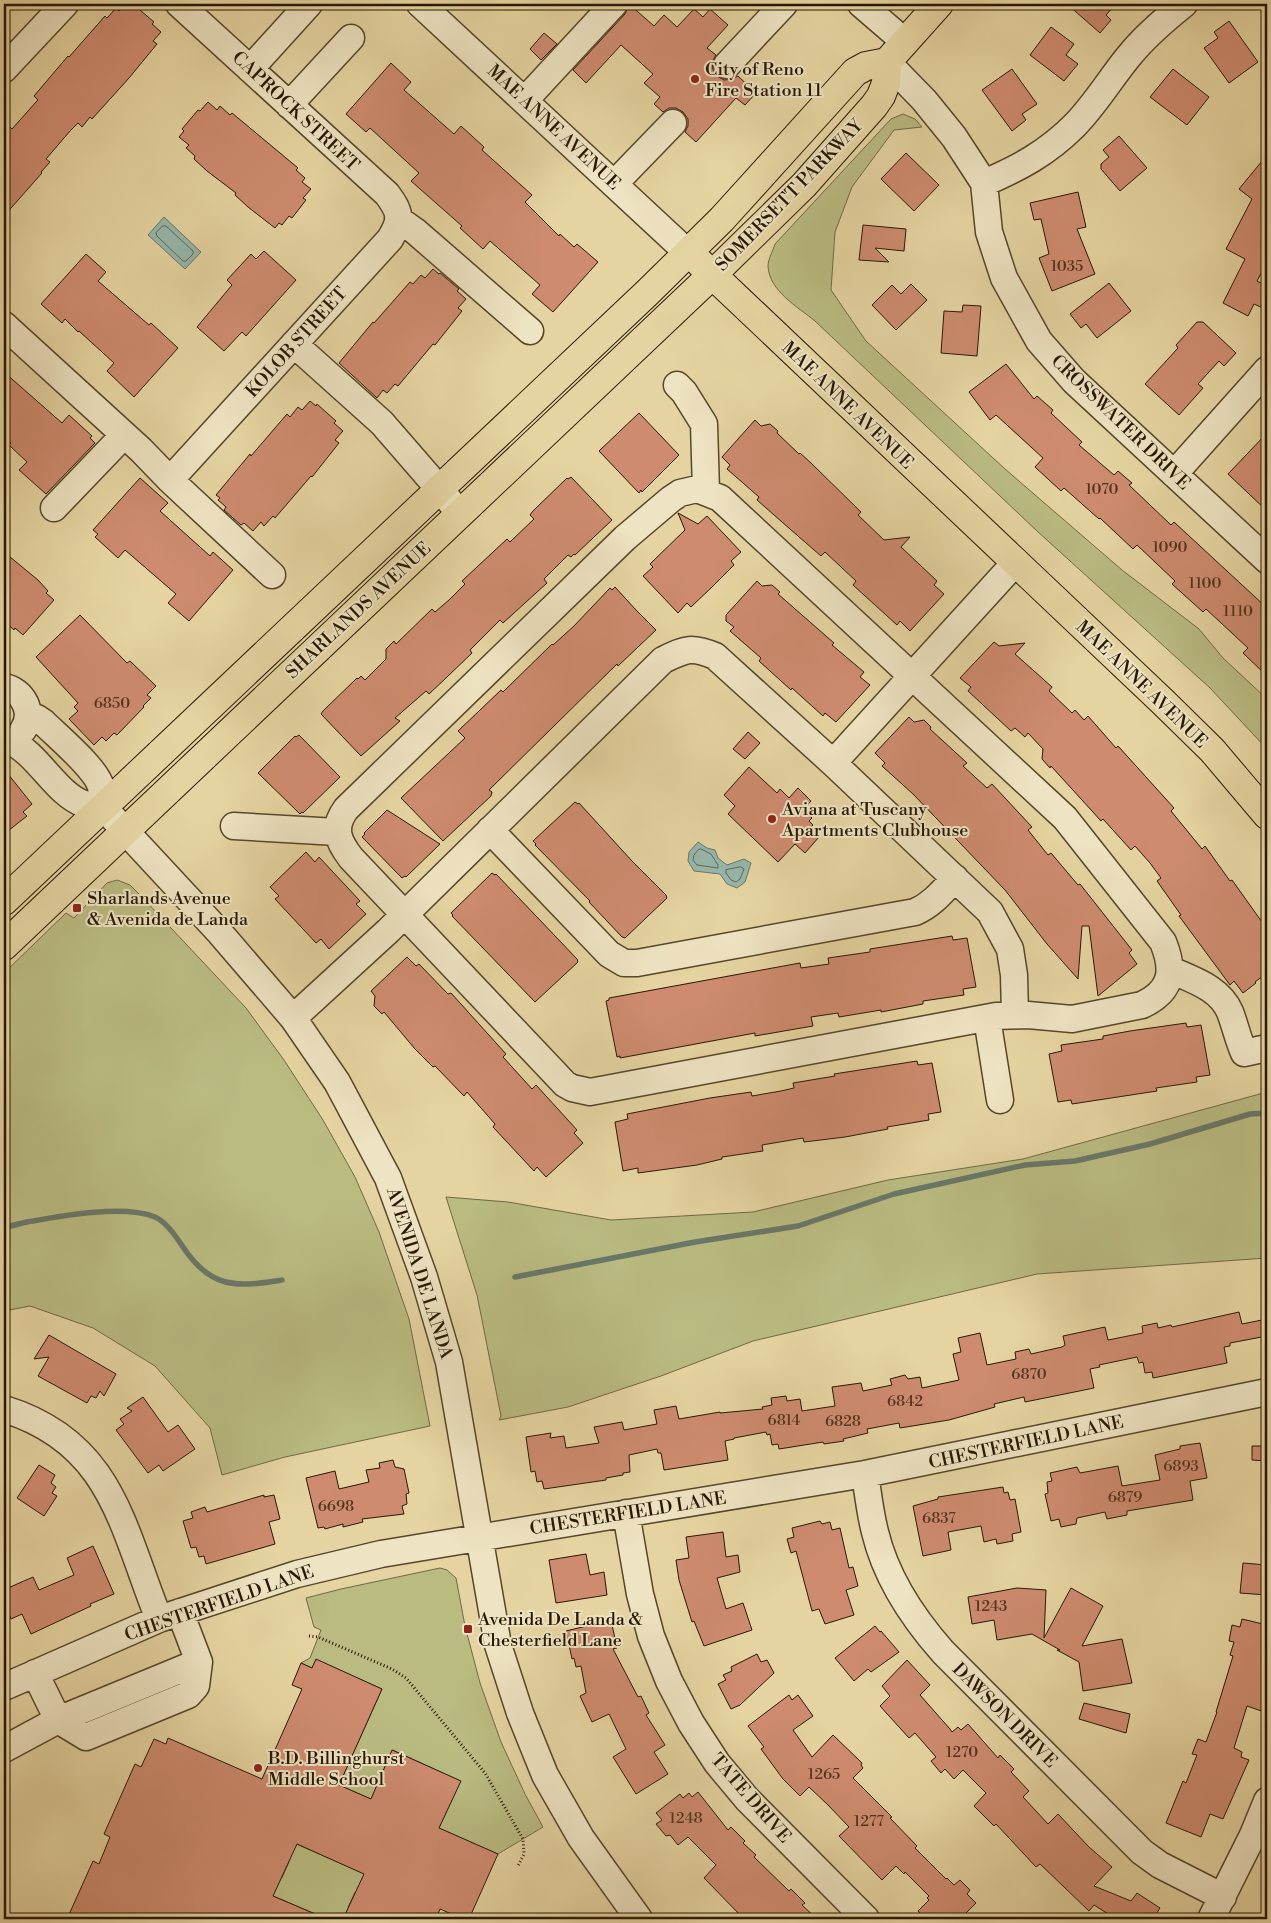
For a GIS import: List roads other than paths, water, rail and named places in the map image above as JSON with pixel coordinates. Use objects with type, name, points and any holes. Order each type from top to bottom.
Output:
[{"type":"main road","points":[[896,52],[938,4]]},
{"type":"main road","name":"SOMERSETT PARKWAY","points":[[687,252],[722,219],[855,72],[896,52]]},
{"type":"main road","name":"SOMERSETT PARKWAY","points":[[712,275],[804,185],[874,106],[881,96],[896,52]]},
{"type":"main road","name":"MAE ANNE AVENUE","points":[[687,252],[1162,701],[1212,750],[1267,815]]},
{"type":"main road","name":"SHARLANDS AVENUE","points":[[4,901],[648,292],[687,252]]},
{"type":"main road","name":"SHARLANDS AVENUE","points":[[4,946],[712,275]]},
{"type":"street","points":[[4,69],[65,4]]},
{"type":"street","name":"CAPROCK STREET","points":[[179,4],[387,194],[398,208],[398,222]]},
{"type":"street","points":[[250,69],[309,4]]},
{"type":"street","name":"MAE ANNE AVENUE","points":[[420,4],[687,252]]},
{"type":"street","points":[[525,100],[614,4]]},
{"type":"street","points":[[727,65],[784,4]]},
{"type":"street","name":"CROSSWATER DRIVE","points":[[861,4],[896,52],[936,115],[954,137],[984,184],[990,232],[1004,278],[1039,342],[1074,381],[1267,560]]},
{"type":"street","points":[[984,184],[1019,168],[1049,148],[1074,126],[1097,100],[1128,57],[1156,27],[1184,4]]},
{"type":"street","points":[[289,105],[351,38]]},
{"type":"street","points":[[614,184],[673,122]]},
{"type":"street","points":[[398,222],[415,231],[530,331]]},
{"type":"street","name":"KOLOB STREET","points":[[170,480],[390,239],[398,222]]},
{"type":"street","points":[[4,325],[272,575]]},
{"type":"street","points":[[294,344],[382,423],[460,513]]},
{"type":"street","points":[[1174,474],[1267,370]]},
{"type":"street","points":[[677,385],[684,392],[704,424],[706,491]]},
{"type":"street","points":[[54,508],[124,435]]},
{"type":"street","points":[[697,489],[720,498],[912,677],[1065,818],[1163,942],[1169,956],[1171,970],[1167,983],[1151,1001],[1142,1005],[1072,1019],[1015,1015],[987,1018],[590,1092],[565,1084],[351,858],[341,845],[338,832],[340,816],[346,809],[625,538],[680,493],[697,489]]},
{"type":"street","points":[[833,763],[1015,563]]},
{"type":"street","points":[[293,1018],[405,914],[663,660],[681,651],[699,650],[715,656],[833,763],[990,912],[1010,949],[1014,975],[1015,1015]]},
{"type":"street","points":[[4,687],[18,693],[26,703],[28,716],[25,728],[17,738],[7,742]]},
{"type":"street","points":[[7,742],[28,753],[73,798],[84,804],[103,807],[101,787],[96,777],[43,722],[28,716]]},
{"type":"street","name":"AVENIDA DE LANDA","points":[[103,807],[220,933],[293,1018],[337,1082],[388,1178],[424,1277],[449,1362],[498,1645],[520,1713],[545,1775],[581,1838],[639,1919]]},
{"type":"street","points":[[234,826],[338,832]]},
{"type":"street","points":[[490,830],[608,954],[624,963],[637,963],[915,912],[925,908],[937,898],[955,878]]},
{"type":"street","points":[[1171,970],[1218,993],[1230,1011],[1244,1053],[1267,1048]]},
{"type":"street","points":[[987,1018],[1000,1100]]},
{"type":"street","name":"CHESTERFIELD LANE","points":[[4,1687],[169,1616],[297,1574],[381,1554],[864,1474],[1267,1392]]},
{"type":"street","points":[[4,1409],[21,1414],[48,1428],[74,1446],[93,1467],[109,1492],[169,1616],[199,1662],[196,1686],[188,1695],[86,1737],[58,1720],[35,1673]]},
{"type":"street","name":"DAWSON DRIVE","points":[[864,1474],[875,1532],[886,1567],[902,1599],[922,1629],[1142,1852],[1217,1908]]},
{"type":"street","name":"TATE DRIVE","points":[[626,1513],[640,1594],[652,1636],[669,1682],[691,1723],[717,1763],[747,1799],[866,1919]]},
{"type":"street","points":[[4,1749],[58,1720]]},
{"type":"street","points":[[1217,1908],[1267,1800]]},
{"type":"water","points":[[164,217],[201,252],[185,269],[148,235]]},
{"type":"water","points":[[698,842],[707,848],[715,850],[718,858],[727,865],[744,859],[751,863],[745,882],[737,888],[727,884],[720,874],[694,871],[688,861],[689,852]]},
{"type":"waterway","points":[[515,1277],[695,1242],[798,1226],[894,1194],[1025,1165],[1075,1161],[1150,1144],[1250,1114],[1267,1113]]},
{"type":"waterway","points":[[4,1227],[95,1212],[142,1213],[155,1217],[162,1222],[173,1233],[191,1259],[213,1277],[224,1282],[236,1284],[265,1283],[282,1280]]},
{"type":"place","name":"City of Reno Fire Station 11","points":[[695,79]]},
{"type":"place","name":"Aviana at Tuscany Apartments Clubhouse","points":[[772,819]]},
{"type":"place","name":"Sharlands Avenue & Avenida de Landa","points":[[77,908]]},
{"type":"place","name":"Avenida De Landa & Chesterfield Lane","points":[[468,1629]]},
{"type":"place","name":"B.D. Billinghurst Middle School","points":[[258,1768]]}]
